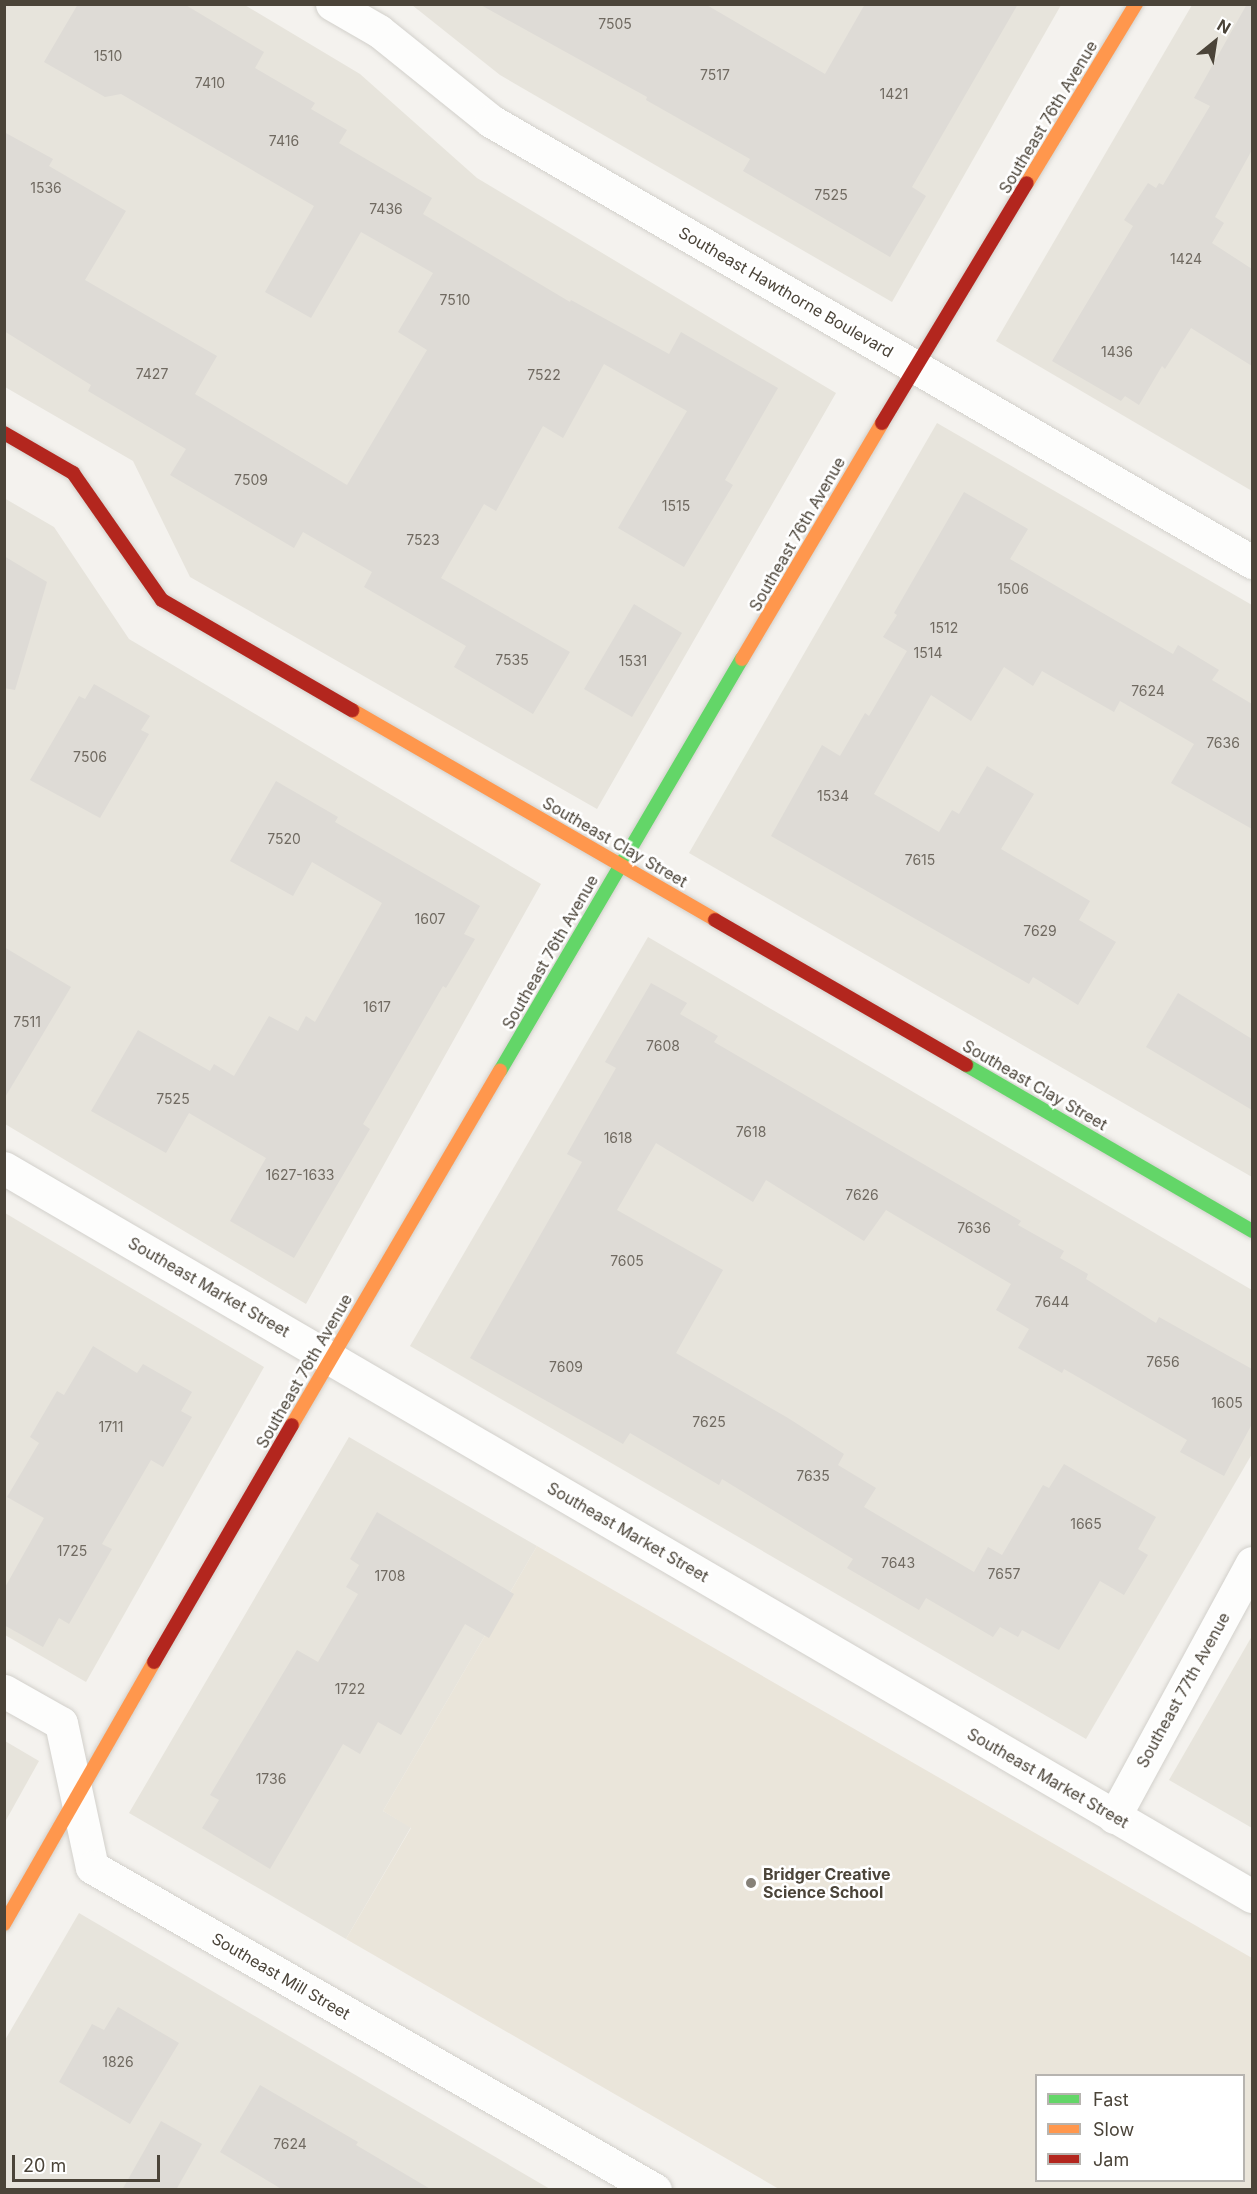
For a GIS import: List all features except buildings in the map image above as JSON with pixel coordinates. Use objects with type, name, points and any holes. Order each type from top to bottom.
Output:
[{"type":"street","name":"Southeast Hawthorne Boulevard","points":[[332,4],[379,32],[491,121],[1252,562]]},
{"type":"street","name":"Southeast 76th Avenue","points":[[4,1924],[75,1796],[621,864],[915,367],[1136,4]]},
{"type":"street","name":"Southeast Clay Street","points":[[4,433],[73,473],[162,600],[1252,1231]]},
{"type":"street","name":"Southeast Market Street","points":[[4,1168],[1252,1896]]},
{"type":"street","name":"Southeast 77th Avenue","points":[[1114,1816],[1252,1563]]},
{"type":"street","name":"Southeast Mill Street","points":[[4,1691],[60,1723],[93,1868],[655,2190]]},
{"type":"shaded area","points":[[243,4],[360,74],[477,178],[836,393],[597,809],[190,577],[133,461],[5,387],[6,5]]},
{"type":"shaded area","points":[[412,5],[1061,5],[892,302],[500,75]]},
{"type":"shaded area","points":[[1192,5],[1252,5],[1252,491],[996,341]]},
{"type":"shaded area","points":[[937,423],[1252,605],[1252,1177],[689,853]]},
{"type":"shaded area","points":[[4,498],[54,527],[129,639],[541,884],[306,1304],[5,1124]]},
{"type":"shaded area","points":[[648,937],[1252,1290],[1252,1454],[1086,1739],[410,1346]]},
{"type":"shaded area","points":[[5,1213],[264,1367],[86,1682],[5,1635]]},
{"type":"shaded area","points":[[349,1437],[537,1546],[383,1811],[411,1827],[346,1939],[129,1813]]},
{"type":"shaded area","name":"Bridger Creative Science School","points":[[537,1546],[1252,1958],[1252,2189],[779,2189],[346,1939],[411,1828],[383,1811]]},
{"type":"shaded area","points":[[1252,1636],[1252,1828],[1169,1780]]},
{"type":"shaded area","points":[[5,1741],[39,1761],[5,1822]]},
{"type":"shaded area","points":[[79,1913],[550,2189],[5,2190],[5,2040]]},
{"type":"traffic: fast","points":[[500,1071],[742,659]]},
{"type":"traffic: fast","points":[[966,1065],[1252,1231]]},
{"type":"traffic: slow","points":[[1027,183],[1136,4]]},
{"type":"traffic: slow","points":[[742,659],[882,423]]},
{"type":"traffic: slow","points":[[352,710],[715,920]]},
{"type":"traffic: slow","points":[[292,1425],[500,1071]]},
{"type":"traffic: slow","points":[[4,1924],[154,1662]]},
{"type":"traffic: jam","points":[[882,423],[1027,183]]},
{"type":"traffic: jam","points":[[4,433],[73,473],[162,600],[352,710]]},
{"type":"traffic: jam","points":[[715,920],[966,1065]]},
{"type":"traffic: jam","points":[[154,1662],[292,1425]]},
{"type":"place","name":"Bridger Creative Science School","points":[[751,1883]]}]
